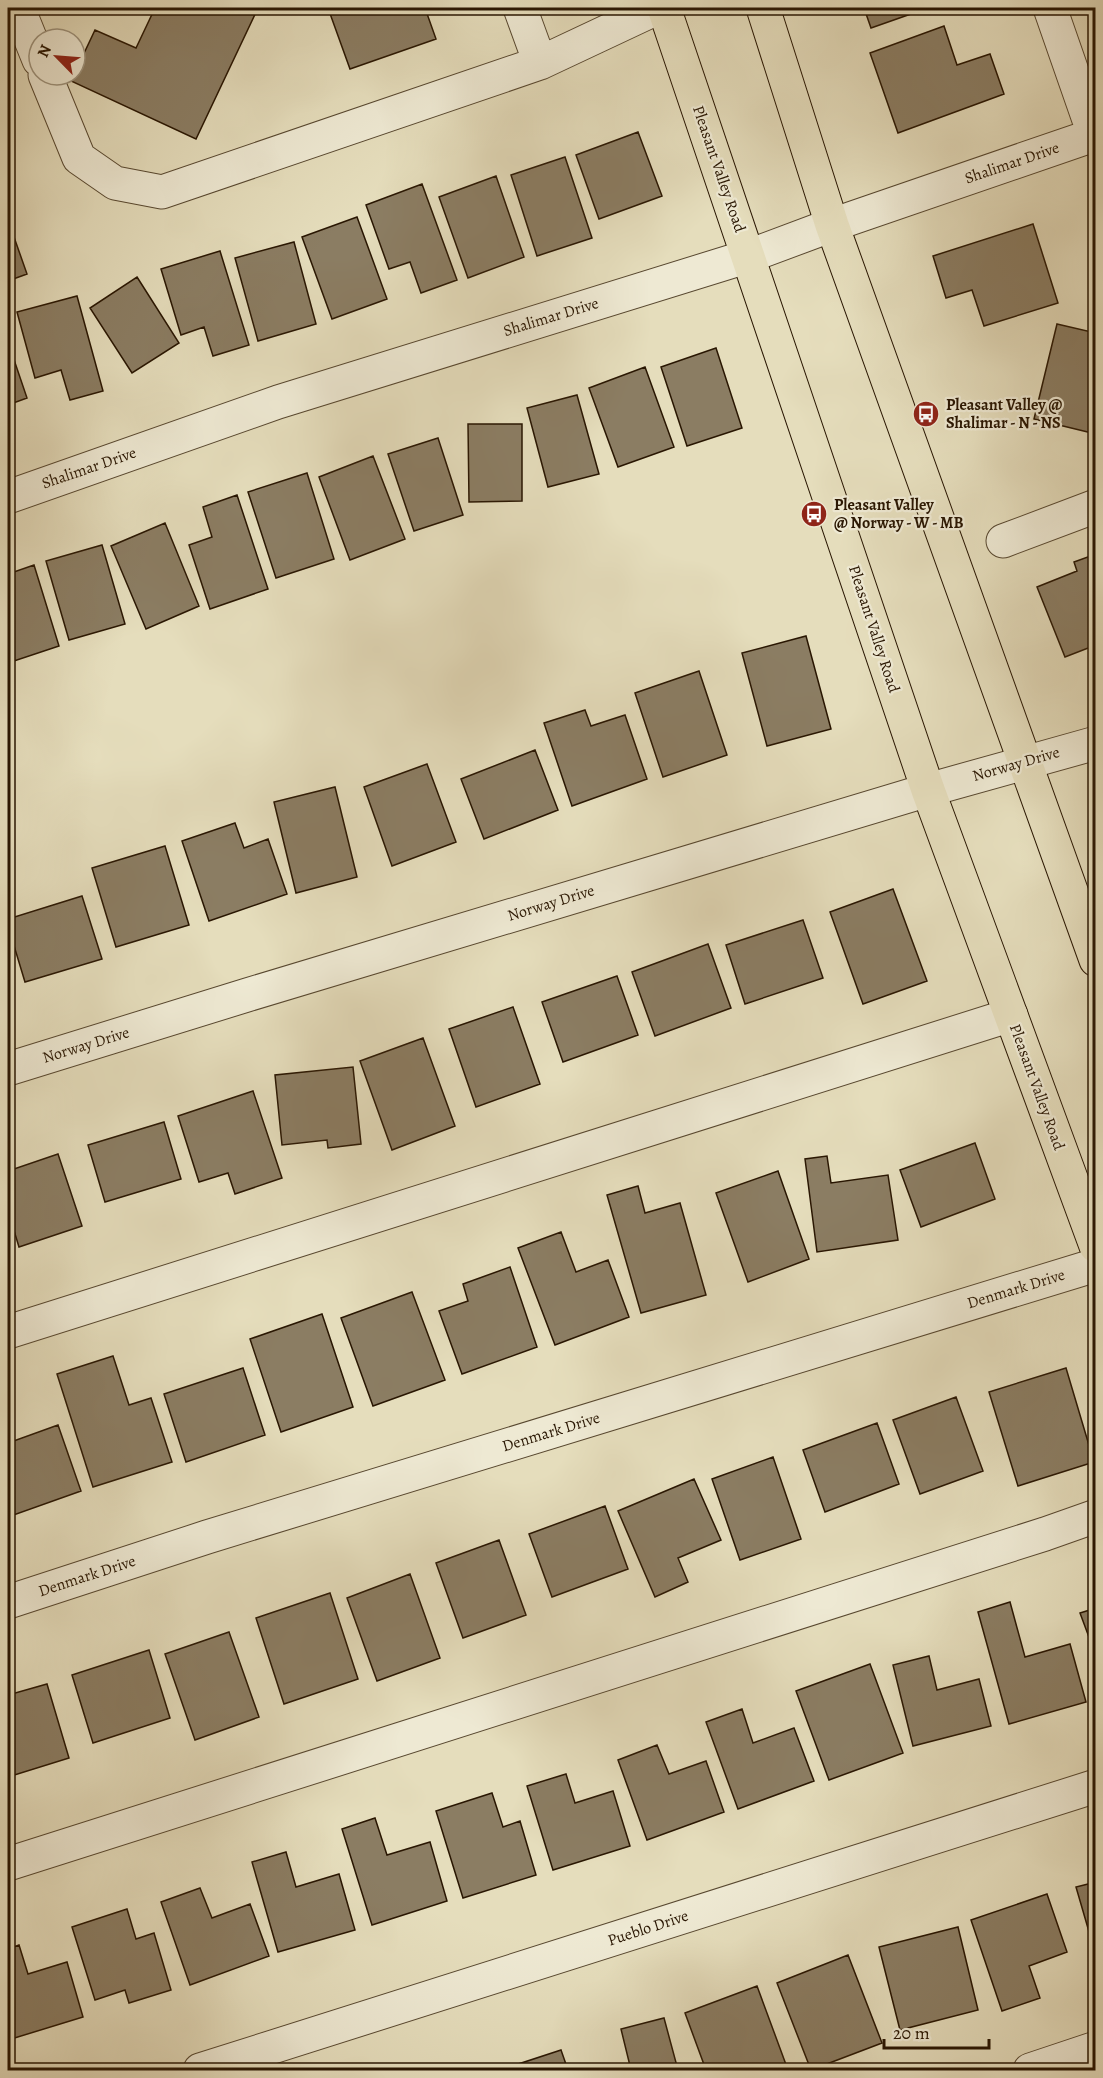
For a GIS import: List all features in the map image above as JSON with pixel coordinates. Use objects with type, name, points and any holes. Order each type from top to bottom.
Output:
[{"type":"main road","name":"Pleasant Valley Road","points":[[664,8],[928,790],[1095,1246]]},
{"type":"main road","points":[[763,8],[832,225],[1026,761],[1095,960]]},
{"type":"street","points":[[18,8],[27,30]]},
{"type":"street","points":[[520,8],[540,63]]},
{"type":"street","points":[[50,87],[79,158],[115,183],[162,192],[540,63],[657,8]]},
{"type":"street","points":[[1050,8],[1095,137]]},
{"type":"street","name":"Shalimar Drive","points":[[8,497],[278,402],[749,256],[832,225],[1095,137]]},
{"type":"street","points":[[1003,541],[1095,506]]},
{"type":"street","name":"Norway Drive","points":[[8,1069],[928,790],[1095,742]]},
{"type":"street","points":[[8,1332],[1011,1016]]},
{"type":"street","name":"Denmark Drive","points":[[8,1602],[218,1534],[1095,1265]]},
{"type":"street","points":[[8,1864],[1095,1516]]},
{"type":"street","name":"Pueblo Drive","points":[[200,2070],[1095,1786]]},
{"type":"street","points":[[1030,2070],[1095,2048]]},
{"type":"building","points":[[155,8],[258,8],[196,139],[84,87],[87,87],[87,47],[95,30],[136,48]]},
{"type":"building","points":[[328,8],[425,8],[436,39],[350,69]]},
{"type":"building","points":[[864,8],[928,8],[871,28]]},
{"type":"building","points":[[944,26],[957,65],[990,54],[1004,94],[898,133],[870,53]]},
{"type":"building","points":[[638,132],[662,196],[599,219],[576,155]]},
{"type":"building","points":[[565,157],[592,238],[537,256],[511,175]]},
{"type":"building","points":[[496,176],[524,257],[468,278],[439,197]]},
{"type":"building","points":[[422,184],[457,280],[421,293],[410,262],[389,269],[366,205]]},
{"type":"building","points":[[357,217],[387,299],[332,319],[302,237]]},
{"type":"building","points":[[8,220],[27,274],[8,281]]},
{"type":"building","points":[[1033,224],[1058,303],[984,326],[972,290],[946,298],[933,256]]},
{"type":"building","points":[[294,242],[316,324],[258,341],[235,258]]},
{"type":"building","points":[[220,251],[249,345],[213,356],[204,327],[181,335],[161,269]]},
{"type":"building","points":[[137,277],[179,343],[132,373],[90,308]]},
{"type":"building","points":[[77,296],[103,391],[70,400],[61,370],[35,378],[17,312]]},
{"type":"building","points":[[1057,324],[1096,333],[1096,434],[1034,419]]},
{"type":"building","points":[[8,342],[27,398],[8,405]]},
{"type":"building","points":[[716,348],[742,428],[687,446],[661,367]]},
{"type":"building","points":[[645,367],[674,447],[618,467],[589,388]]},
{"type":"building","points":[[577,395],[599,474],[548,487],[527,408]]},
{"type":"building","points":[[468,424],[522,424],[522,501],[469,502]]},
{"type":"building","points":[[438,438],[463,515],[414,531],[388,454]]},
{"type":"building","points":[[373,456],[405,539],[350,560],[319,477]]},
{"type":"building","points":[[307,473],[334,559],[276,578],[248,492]]},
{"type":"building","points":[[237,495],[268,589],[210,609],[189,545],[212,537],[203,507]]},
{"type":"building","points":[[165,523],[199,606],[146,629],[111,546]]},
{"type":"building","points":[[102,545],[125,624],[69,640],[46,561]]},
{"type":"building","points":[[1096,554],[1096,645],[1065,657],[1037,587],[1077,571],[1074,562]]},
{"type":"building","points":[[34,565],[59,646],[8,663],[8,574]]},
{"type":"building","points":[[806,636],[831,729],[767,746],[742,653]]},
{"type":"building","points":[[699,671],[727,755],[663,777],[635,693]]},
{"type":"building","points":[[585,710],[591,726],[625,715],[647,779],[572,806],[544,723]]},
{"type":"building","points":[[535,750],[558,810],[484,839],[461,779]]},
{"type":"building","points":[[427,764],[456,842],[392,866],[364,787]]},
{"type":"building","points":[[335,787],[357,877],[296,893],[274,802]]},
{"type":"building","points":[[235,823],[244,848],[268,839],[287,894],[209,921],[182,841]]},
{"type":"building","points":[[165,846],[189,925],[116,947],[92,868]]},
{"type":"building","points":[[893,889],[927,981],[863,1004],[830,912]]},
{"type":"building","points":[[82,896],[102,959],[25,982],[8,926],[8,919]]},
{"type":"building","points":[[803,920],[823,978],[745,1004],[726,945]]},
{"type":"building","points":[[708,944],[731,1008],[655,1036],[632,972]]},
{"type":"building","points":[[617,976],[638,1035],[563,1062],[542,1002]]},
{"type":"building","points":[[513,1007],[540,1084],[476,1107],[449,1029]]},
{"type":"building","points":[[423,1038],[455,1126],[392,1150],[360,1061]]},
{"type":"building","points":[[353,1067],[361,1144],[328,1148],[327,1140],[282,1145],[275,1075]]},
{"type":"building","points":[[253,1091],[282,1178],[235,1194],[228,1173],[199,1182],[178,1116]]},
{"type":"building","points":[[164,1122],[181,1179],[105,1202],[88,1145]]},
{"type":"building","points":[[975,1143],[995,1199],[921,1227],[900,1170]]},
{"type":"building","points":[[58,1154],[82,1226],[19,1247],[8,1211],[8,1171]]},
{"type":"building","points":[[827,1156],[831,1183],[888,1175],[898,1240],[817,1252],[805,1159]]},
{"type":"building","points":[[778,1171],[809,1259],[748,1282],[716,1193]]},
{"type":"building","points":[[638,1186],[645,1213],[680,1203],[706,1295],[641,1313],[607,1195]]},
{"type":"building","points":[[561,1232],[576,1272],[608,1260],[629,1317],[555,1345],[518,1248]]},
{"type":"building","points":[[510,1267],[537,1347],[462,1374],[439,1311],[468,1301],[463,1284]]},
{"type":"building","points":[[412,1292],[445,1380],[373,1406],[341,1318]]},
{"type":"building","points":[[322,1314],[353,1407],[281,1432],[250,1339]]},
{"type":"building","points":[[113,1356],[129,1405],[151,1398],[172,1462],[93,1487],[57,1374]]},
{"type":"building","points":[[243,1368],[265,1435],[186,1462],[164,1394]]},
{"type":"building","points":[[1066,1368],[1094,1462],[1018,1486],[989,1392]]},
{"type":"building","points":[[956,1397],[983,1471],[920,1494],[893,1420]]},
{"type":"building","points":[[877,1423],[899,1484],[825,1512],[803,1450]]},
{"type":"building","points":[[58,1425],[81,1491],[8,1517],[8,1443]]},
{"type":"building","points":[[773,1457],[801,1539],[740,1560],[712,1479]]},
{"type":"building","points":[[694,1479],[721,1540],[678,1558],[688,1582],[655,1597],[618,1511]]},
{"type":"building","points":[[605,1506],[628,1569],[552,1597],[529,1534]]},
{"type":"building","points":[[499,1540],[526,1615],[463,1638],[436,1563]]},
{"type":"building","points":[[410,1574],[440,1658],[377,1681],[347,1598]]},
{"type":"building","points":[[330,1593],[358,1679],[284,1704],[256,1618]]},
{"type":"building","points":[[1010,1602],[1025,1657],[1070,1644],[1086,1702],[1009,1724],[978,1612]]},
{"type":"building","points":[[1096,1608],[1096,1656],[1080,1613]]},
{"type":"building","points":[[229,1632],[259,1717],[195,1740],[165,1654]]},
{"type":"building","points":[[149,1650],[170,1718],[93,1743],[72,1675]]},
{"type":"building","points":[[929,1656],[937,1690],[979,1679],[991,1726],[913,1746],[893,1665]]},
{"type":"building","points":[[870,1664],[903,1753],[829,1780],[796,1691]]},
{"type":"building","points":[[47,1684],[69,1758],[8,1777],[8,1695]]},
{"type":"building","points":[[742,1709],[753,1743],[794,1728],[814,1781],[738,1809],[706,1722]]},
{"type":"building","points":[[657,1745],[669,1774],[706,1761],[724,1812],[647,1840],[618,1760]]},
{"type":"building","points":[[566,1774],[575,1803],[613,1791],[630,1846],[553,1870],[527,1786]]},
{"type":"building","points":[[492,1793],[503,1827],[520,1821],[536,1875],[463,1898],[436,1811]]},
{"type":"building","points":[[375,1818],[387,1855],[430,1842],[447,1901],[372,1925],[342,1829]]},
{"type":"building","points":[[286,1852],[296,1887],[339,1874],[355,1930],[278,1952],[252,1862]]},
{"type":"building","points":[[1096,1882],[1096,1948],[1094,1949],[1076,1887]]},
{"type":"building","points":[[200,1888],[212,1918],[250,1904],[269,1956],[190,1985],[161,1902]]},
{"type":"building","points":[[1047,1894],[1067,1952],[1029,1966],[1040,1998],[1002,2011],[971,1920]]},
{"type":"building","points":[[127,1909],[136,1939],[154,1933],[171,1990],[129,2003],[125,1990],[95,2000],[72,1927]]},
{"type":"building","points":[[958,1927],[978,2010],[900,2030],[879,1947]]},
{"type":"building","points":[[19,1945],[28,1974],[67,1962],[83,2017],[8,2040],[8,1949]]},
{"type":"building","points":[[848,1955],[882,2043],[811,2070],[777,1983]]},
{"type":"building","points":[[757,1986],[788,2070],[706,2070],[685,2013]]},
{"type":"building","points":[[664,2018],[678,2070],[631,2070],[621,2029]]},
{"type":"building","points":[[561,2050],[568,2070],[500,2070]]},
{"type":"place","name":"Pleasant Valley @ Shalimar - N - NS","points":[[926,414]]},
{"type":"place","name":"Pleasant Valley @ Norway - W - MB","points":[[814,514]]}]
